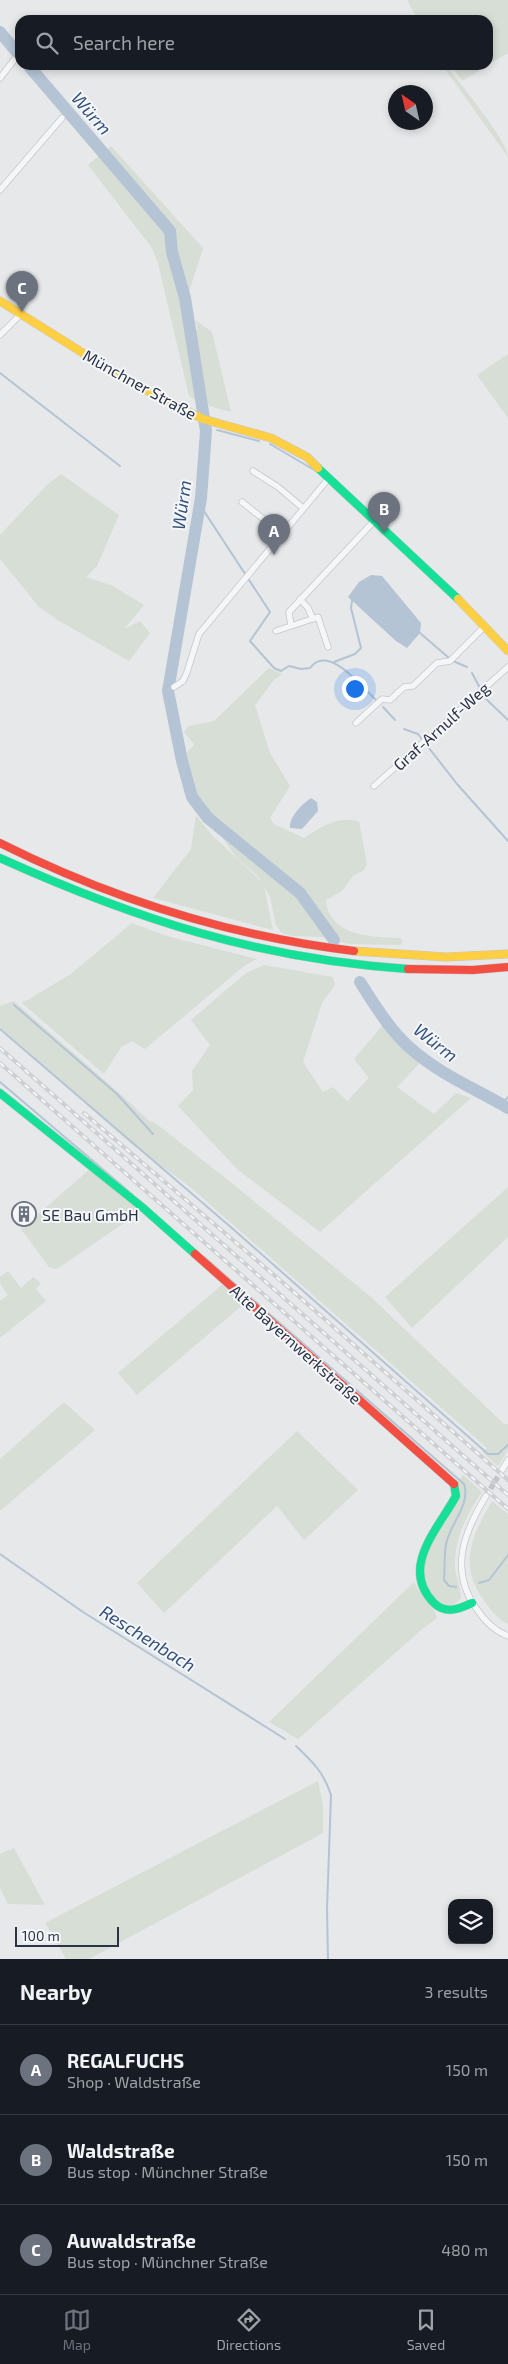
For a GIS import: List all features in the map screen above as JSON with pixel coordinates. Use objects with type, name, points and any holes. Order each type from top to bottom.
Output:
[{"type":"main road","name":"Münchner Straße","points":[[0,300],[126,380],[203,419],[279,442],[307,457],[376,520],[508,651]]},
{"type":"main road","points":[[0,843],[47,866],[122,896],[181,915],[258,935],[321,947],[387,954],[448,957],[508,954]]},
{"type":"main road","points":[[0,858],[83,896],[163,924],[236,944],[311,960],[392,968],[448,970],[508,967]]},
{"type":"main road","name":"Alte Bayernwerkstraße","points":[[0,1093],[150,1214],[451,1480],[456,1488],[456,1496],[420,1557],[418,1575],[425,1592],[442,1609],[452,1612],[472,1603]]},
{"type":"street","points":[[0,78],[14,60]]},
{"type":"street","points":[[0,190],[62,118]]},
{"type":"street","points":[[0,335],[20,314]]},
{"type":"street","points":[[253,471],[278,487],[304,508]]},
{"type":"street","points":[[174,687],[183,681],[199,634],[329,478]]},
{"type":"street","points":[[242,502],[282,534]]},
{"type":"street","points":[[291,626],[290,612],[300,599],[376,520]]},
{"type":"street","points":[[300,599],[308,608],[313,619]]},
{"type":"street","points":[[276,631],[318,617],[328,646]]},
{"type":"street","points":[[356,723],[382,699],[390,700],[404,687],[413,686],[437,663],[452,660],[484,627]]},
{"type":"street","name":"Graf-Arnulf-Weg","points":[[374,786],[508,666]]},
{"type":"street","points":[[502,1470],[508,1460]]},
{"type":"street","points":[[486,1496],[469,1524],[461,1549],[462,1574],[472,1603],[488,1623],[508,1636]]},
{"type":"shaded area","points":[[407,0],[508,0],[508,53],[493,62],[493,15],[415,15]]},
{"type":"shaded area","points":[[446,70],[450,70],[482,111],[500,138],[508,157]]},
{"type":"shaded area","points":[[454,70],[480,70],[462,81]]},
{"type":"shaded area","points":[[111,146],[203,248],[189,292],[195,330],[198,329],[195,320],[212,332],[231,412],[209,406],[189,396],[158,263],[152,248],[88,165]]},
{"type":"shaded area","points":[[508,354],[508,418],[477,375]]},
{"type":"shaded area","points":[[61,474],[119,515],[97,566],[86,577],[113,586],[144,605],[124,629],[140,621],[150,633],[129,661],[56,619],[39,607],[0,559],[0,535],[48,484]]},
{"type":"shaded area","points":[[269,668],[282,674],[274,680],[255,705],[270,753],[290,786],[270,818],[274,824],[304,838],[330,823],[344,820],[359,822],[367,864],[364,870],[353,876],[342,891],[326,900],[329,912],[343,928],[364,935],[399,938],[403,940],[401,945],[349,944],[322,937],[292,936],[282,933],[276,925],[270,897],[264,886],[273,930],[153,898],[191,849],[196,815],[212,835],[262,882],[254,872],[237,858],[205,808],[186,764],[186,755],[194,744],[184,732],[189,726],[214,721]]},
{"type":"shaded area","points":[[132,923],[170,937],[257,959],[244,966],[145,1049],[132,1041],[121,1047],[104,1074],[22,1003],[71,974]]},
{"type":"shaded area","points":[[264,965],[333,977],[335,985],[322,1003],[303,1062],[323,1092],[333,1087],[347,1101],[369,1078],[354,1059],[383,1025],[420,1063],[397,1087],[434,1114],[456,1093],[471,1098],[320,1232],[237,1169],[178,1106],[193,1090],[192,1071],[210,1045],[191,1020],[246,973]]},
{"type":"shaded area","points":[[14,1001],[149,1121],[154,1122],[233,1184],[371,1297],[504,1424],[508,1424],[508,1450],[498,1466],[482,1452],[487,1448],[189,1186],[130,1143],[0,1027],[0,1006]]},
{"type":"shaded area","points":[[90,1169],[140,1212],[60,1267],[55,1269],[49,1267],[21,1229]]},
{"type":"shaded area","points":[[508,1187],[508,1237],[412,1328],[385,1297]]},
{"type":"shaded area","points":[[8,1271],[21,1288],[33,1277],[41,1283],[36,1289],[46,1301],[0,1338],[0,1301],[8,1295],[0,1283],[0,1277]]},
{"type":"shaded area","points":[[223,1284],[245,1303],[137,1395],[118,1373]]},
{"type":"shaded area","points":[[64,1402],[95,1430],[0,1511],[0,1459]]},
{"type":"shaded area","points":[[297,1431],[358,1490],[304,1540],[277,1506],[164,1613],[137,1583]]},
{"type":"shaded area","points":[[463,1475],[482,1492],[462,1528],[455,1557],[455,1568],[461,1599],[453,1605],[446,1606],[428,1590],[422,1574],[425,1557],[459,1495],[456,1483]]},
{"type":"shaded area","points":[[492,1501],[508,1514],[508,1624],[497,1617],[488,1606],[475,1586],[471,1574],[470,1561],[474,1537]]},
{"type":"shaded area","points":[[414,1582],[433,1608],[437,1618],[298,1739],[269,1722]]},
{"type":"shaded area","points":[[318,1781],[323,1805],[323,1833],[89,1959],[66,1959],[45,1923]]},
{"type":"shaded area","points":[[14,1848],[45,1905],[8,1904],[0,1888],[0,1854]]},
{"type":"water","points":[[371,575],[382,576],[421,623],[420,633],[407,648],[396,641],[348,597],[359,582]]},
{"type":"water","points":[[311,798],[317,802],[318,811],[302,829],[290,828],[294,815]]},
{"type":"waterway","name":"Würm","points":[[0,32],[15,50]]},
{"type":"waterway","name":"Würm","points":[[32,70],[170,231],[172,252],[185,298],[206,431],[201,498],[168,691],[182,761],[192,797],[208,818],[300,893],[334,940]]},
{"type":"waterway","points":[[0,373],[120,466]]},
{"type":"waterway","points":[[217,430],[259,441]]},
{"type":"waterway","points":[[270,444],[316,471]]},
{"type":"waterway","points":[[331,485],[356,508]]},
{"type":"waterway","points":[[200,505],[270,612],[250,641],[274,668],[281,671],[289,666],[301,669],[310,668],[317,662],[326,661],[345,670],[377,701]]},
{"type":"waterway","points":[[334,662],[355,654],[361,648],[351,608],[352,601]]},
{"type":"waterway","points":[[420,633],[449,658]]},
{"type":"waterway","points":[[453,661],[467,667]]},
{"type":"waterway","points":[[472,673],[480,688]]},
{"type":"waterway","points":[[483,692],[486,699],[508,720]]},
{"type":"waterway","points":[[383,707],[395,720]]},
{"type":"waterway","points":[[404,729],[418,734],[457,784],[508,841]]},
{"type":"waterway","name":"Würm","points":[[360,982],[389,1025],[420,1057],[508,1108]]},
{"type":"waterway","points":[[14,1005],[117,1094],[153,1134]]},
{"type":"waterway","points":[[0,1029],[233,1229],[488,1454],[498,1454],[508,1445]]},
{"type":"waterway","points":[[0,1082],[133,1195]]},
{"type":"waterway","points":[[501,1104],[508,1097]]},
{"type":"waterway","points":[[204,1257],[464,1484],[465,1499],[448,1536],[445,1553],[444,1580],[449,1586],[456,1587]]},
{"type":"waterway","name":"Reschenbach","points":[[0,1554],[83,1612],[285,1739]]},
{"type":"waterway","points":[[479,1583],[489,1580],[508,1555]]},
{"type":"waterway","name":"Reschenbach","points":[[296,1746],[317,1768],[325,1780],[331,1795],[327,1909],[328,1959]]},
{"type":"tunnel","points":[[486,1496],[502,1470]]},
{"type":"railway","points":[[0,1048],[508,1495]]},
{"type":"railway","points":[[0,1063],[508,1509]]},
{"type":"railway","points":[[84,1113],[288,1287],[508,1480]]},
{"type":"traffic: fast","points":[[318,468],[458,599]]},
{"type":"traffic: fast","points":[[0,858],[100,900],[199,933],[249,946],[300,956],[353,964],[408,969]]},
{"type":"traffic: fast","points":[[0,1093],[142,1207],[195,1254]]},
{"type":"traffic: fast","points":[[454,1484],[456,1496],[425,1548],[420,1575],[424,1589],[438,1606],[452,1610],[472,1603]]},
{"type":"traffic: slow","points":[[0,301],[126,380],[203,419],[271,438],[307,457],[318,468]]},
{"type":"traffic: slow","points":[[458,599],[508,651]]},
{"type":"traffic: slow","points":[[354,951],[446,957],[508,954]]},
{"type":"traffic: jam","points":[[0,843],[85,881],[128,898],[172,912],[262,936],[354,951]]},
{"type":"traffic: jam","points":[[408,969],[473,970],[508,967]]},
{"type":"traffic: jam","points":[[195,1254],[454,1484]]},
{"type":"place","name":"Auwaldstraße","points":[[22,312]]},
{"type":"place","name":"Waldstraße","points":[[384,533]]},
{"type":"place","name":"REGALFUCHS","points":[[274,555]]},
{"type":"place","name":"SE Bau GmbH","points":[[24,1214]]}]
